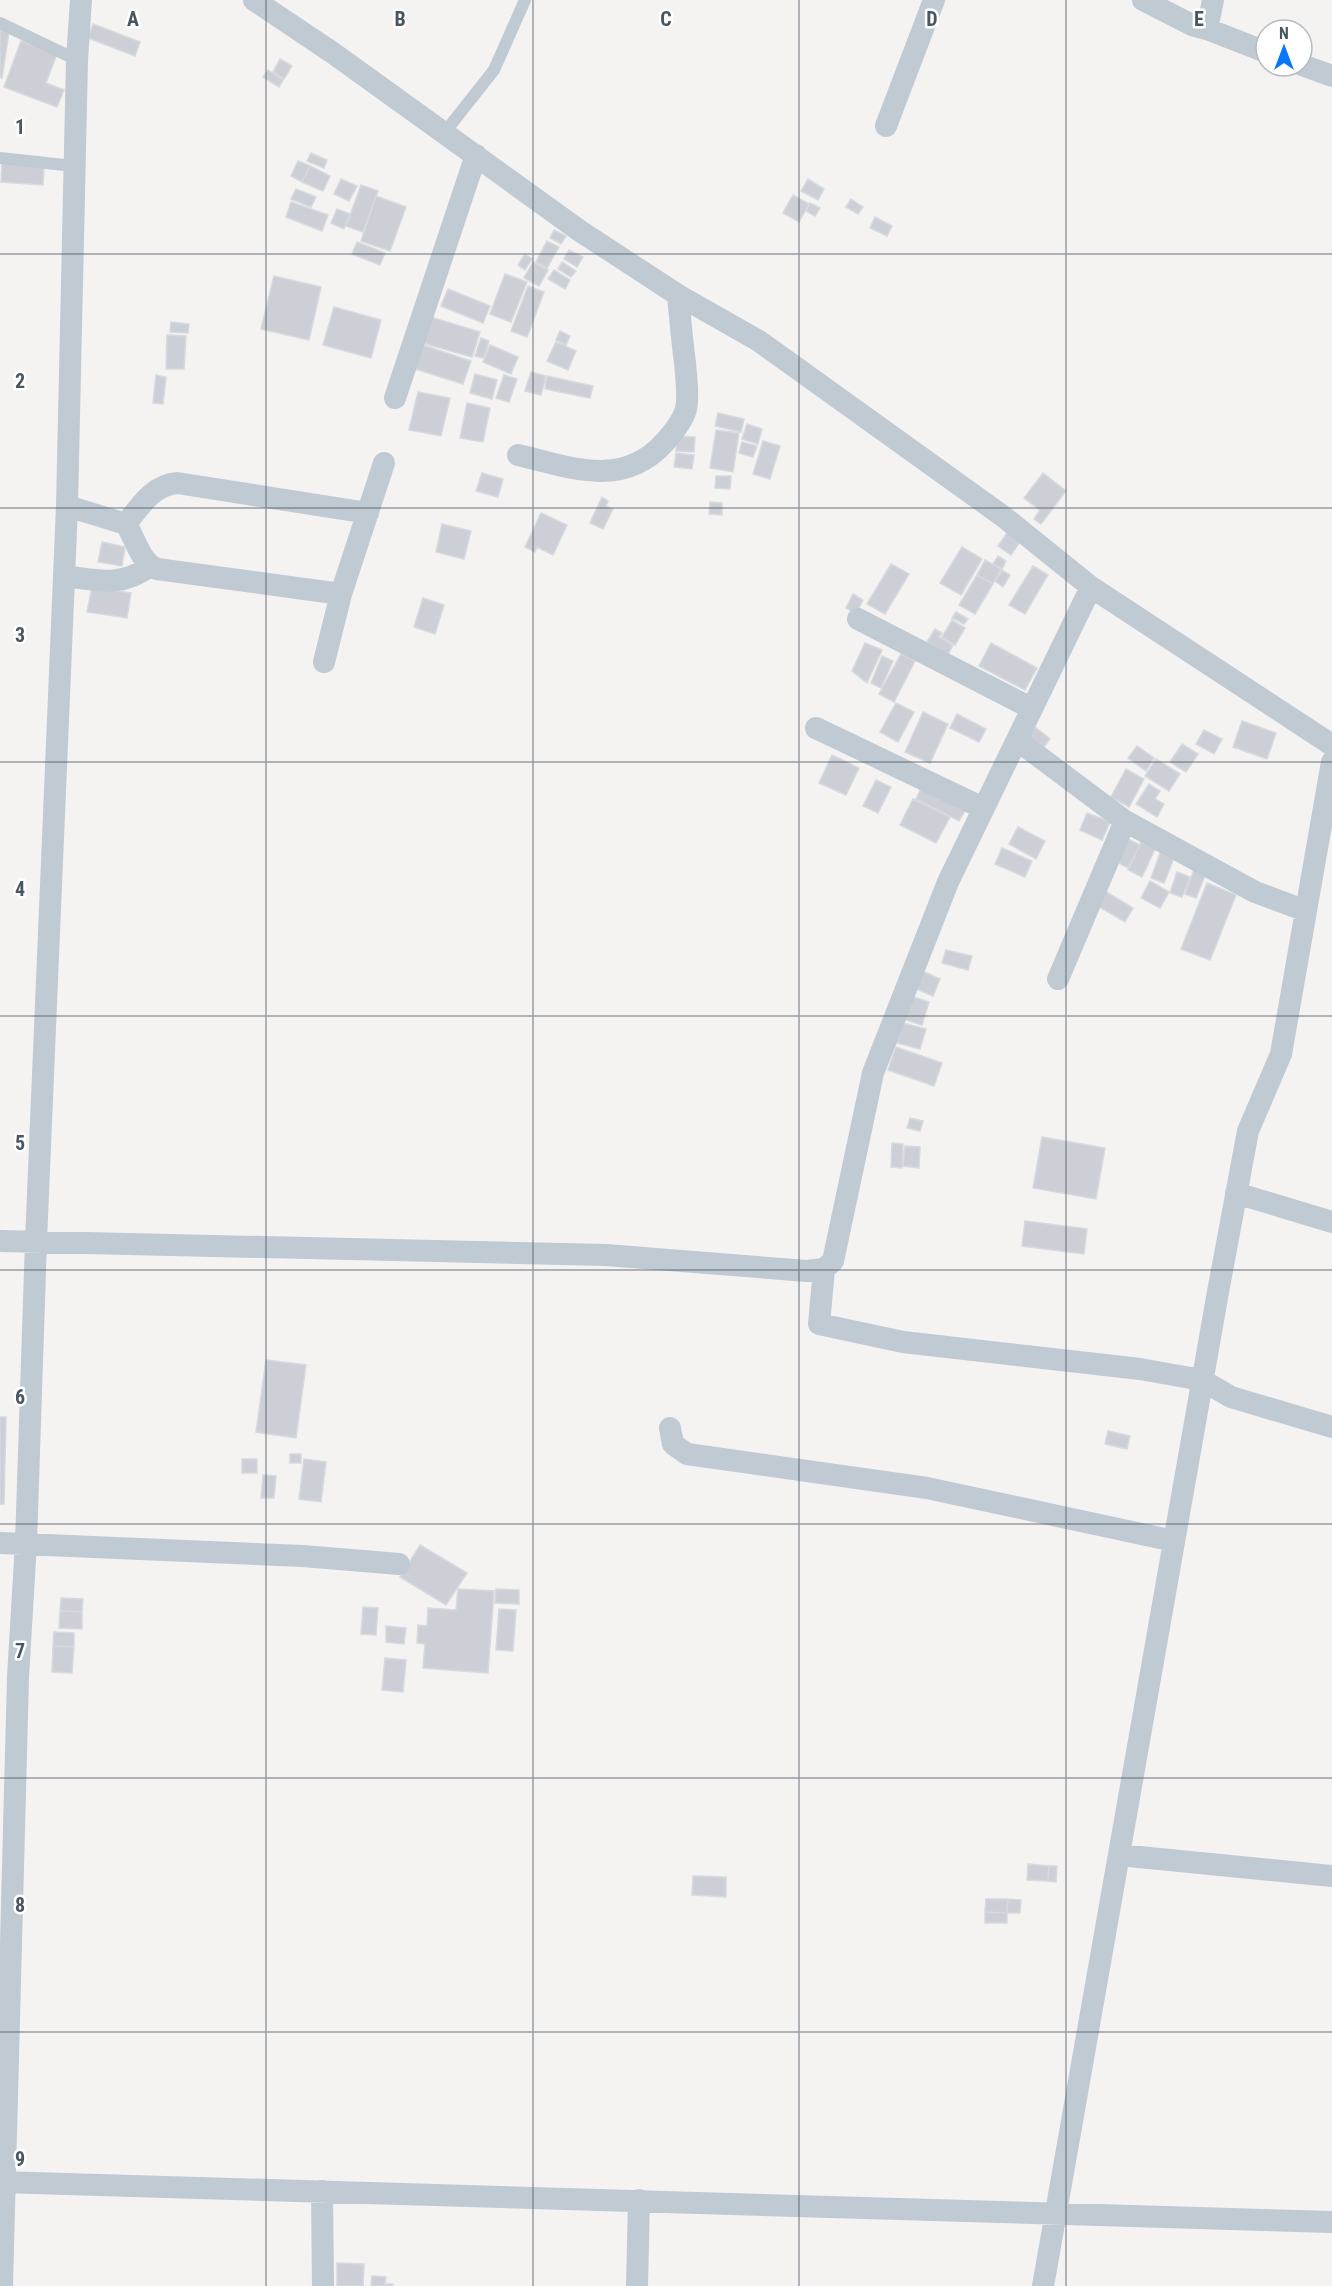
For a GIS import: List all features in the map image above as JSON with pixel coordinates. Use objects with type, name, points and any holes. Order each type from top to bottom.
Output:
[{"type":"street","points":[[2,2286],[18,1677],[26,1543],[36,1241],[67,506],[74,166],[81,0]]},
{"type":"street","points":[[254,0],[333,52],[580,231],[678,295],[759,341],[1005,517],[1091,587],[1332,744]]},
{"type":"street","points":[[886,126],[934,0]]},
{"type":"street","points":[[1143,0],[1192,25],[1254,47]]},
{"type":"street","points":[[1206,29],[1213,0]]},
{"type":"street","points":[[1314,69],[1332,76]]},
{"type":"street","points":[[395,398],[476,155]]},
{"type":"street","points":[[519,455],[592,472],[612,472],[635,464],[659,449],[673,434],[686,410],[686,382],[678,295]]},
{"type":"street","points":[[324,662],[341,594],[384,463]]},
{"type":"street","points":[[126,524],[151,494],[165,484],[177,483],[368,513]]},
{"type":"street","points":[[67,506],[126,524],[150,566],[157,569],[341,594]]},
{"type":"street","points":[[64,576],[110,582],[137,576],[150,566]]},
{"type":"street","points":[[0,1241],[606,1255],[807,1270],[824,1269],[833,1261],[873,1073],[948,882],[1091,587]]},
{"type":"street","points":[[858,619],[1031,708]]},
{"type":"street","points":[[816,728],[983,807]]},
{"type":"street","points":[[1017,740],[1125,821],[1255,892],[1306,911]]},
{"type":"street","points":[[1043,2286],[1236,1193],[1248,1131],[1281,1054],[1332,762]]},
{"type":"street","points":[[1058,979],[1125,821]]},
{"type":"street","points":[[1236,1193],[1332,1222]]},
{"type":"street","points":[[824,1269],[819,1324],[903,1342],[1140,1369],[1202,1380],[1231,1397],[1332,1427]]},
{"type":"street","points":[[670,1428],[674,1444],[687,1454],[927,1488],[1174,1541]]},
{"type":"street","points":[[0,1543],[303,1557],[399,1564]]},
{"type":"street","points":[[1119,1855],[1332,1876]]},
{"type":"street","points":[[3,2182],[1332,2222]]},
{"type":"street","points":[[322,2191],[323,2286]]},
{"type":"street","points":[[637,2286],[639,2200]]},
{"type":"lane","points":[[445,132],[494,70],[525,0]]},
{"type":"lane","points":[[0,22],[77,60]]},
{"type":"lane","points":[[0,158],[74,166]]},
{"type":"building","points":[[93,24],[140,42],[135,56],[88,38]]},
{"type":"building","points":[[0,30],[9,32],[2,78],[0,77]]},
{"type":"building","points":[[21,41],[57,54],[46,83],[64,90],[57,107],[4,87]]},
{"type":"building","points":[[280,59],[292,66],[284,79],[273,72]]},
{"type":"building","points":[[268,70],[283,80],[279,87],[263,77]]},
{"type":"building","points":[[311,153],[327,160],[324,168],[307,161]]},
{"type":"building","points":[[298,161],[310,166],[302,182],[291,176]]},
{"type":"building","points":[[2,163],[44,167],[43,185],[1,182]]},
{"type":"building","points":[[310,166],[330,176],[323,191],[302,182]]},
{"type":"building","points":[[341,179],[357,186],[349,201],[334,194]]},
{"type":"building","points":[[808,179],[824,189],[818,200],[801,191]]},
{"type":"building","points":[[361,185],[378,191],[363,232],[346,226]]},
{"type":"building","points":[[296,189],[316,197],[311,207],[291,199]]},
{"type":"building","points":[[793,195],[809,204],[799,222],[783,213]]},
{"type":"building","points":[[376,196],[406,207],[390,251],[361,241]]},
{"type":"building","points":[[851,199],[863,207],[858,214],[846,207]]},
{"type":"building","points":[[291,202],[328,215],[322,231],[286,217]]},
{"type":"building","points":[[810,203],[820,208],[815,216],[806,211]]},
{"type":"building","points":[[337,209],[350,214],[344,229],[331,223]]},
{"type":"building","points":[[875,217],[892,226],[887,236],[870,228]]},
{"type":"building","points":[[554,230],[566,236],[561,244],[550,238]]},
{"type":"building","points":[[547,241],[559,247],[547,268],[536,262]]},
{"type":"building","points":[[357,242],[385,253],[380,265],[352,254]]},
{"type":"building","points":[[569,250],[583,257],[577,267],[564,259]]},
{"type":"building","points":[[525,254],[532,259],[525,270],[518,265]]},
{"type":"building","points":[[533,262],[548,270],[539,286],[524,278]]},
{"type":"building","points":[[562,262],[576,271],[571,277],[558,269]]},
{"type":"building","points":[[554,270],[570,280],[565,289],[548,279]]},
{"type":"building","points":[[505,274],[527,282],[511,322],[490,314]]},
{"type":"building","points":[[274,276],[321,287],[309,340],[261,329]]},
{"type":"building","points":[[528,286],[544,292],[527,337],[511,331]]},
{"type":"building","points":[[448,289],[490,306],[483,323],[441,306]]},
{"type":"building","points":[[334,307],[381,320],[371,358],[323,345]]},
{"type":"building","points":[[427,316],[480,332],[472,357],[419,342]]},
{"type":"building","points":[[171,322],[189,324],[188,333],[170,332]]},
{"type":"building","points":[[560,331],[570,336],[566,345],[556,340]]},
{"type":"building","points":[[167,335],[186,336],[184,369],[166,369]]},
{"type":"building","points":[[481,338],[489,341],[484,358],[475,356]]},
{"type":"building","points":[[556,342],[576,351],[568,370],[547,361]]},
{"type":"building","points":[[417,343],[471,361],[463,384],[409,367]]},
{"type":"building","points":[[490,345],[518,357],[511,374],[483,362]]},
{"type":"building","points":[[531,372],[546,376],[541,395],[525,391]]},
{"type":"building","points":[[475,374],[497,380],[492,399],[470,393]]},
{"type":"building","points":[[156,375],[166,377],[163,404],[153,403]]},
{"type":"building","points":[[504,375],[517,379],[509,402],[496,398]]},
{"type":"building","points":[[547,376],[593,386],[590,398],[545,389]]},
{"type":"building","points":[[418,392],[450,398],[441,436],[409,430]]},
{"type":"building","points":[[467,403],[490,408],[483,442],[460,438]]},
{"type":"building","points":[[718,413],[744,419],[741,432],[715,426]]},
{"type":"building","points":[[747,424],[762,429],[758,444],[742,439]]},
{"type":"building","points":[[716,430],[739,433],[733,472],[710,468]]},
{"type":"building","points":[[677,436],[695,437],[694,452],[676,451]]},
{"type":"building","points":[[763,441],[780,446],[770,479],[753,474]]},
{"type":"building","points":[[742,442],[757,446],[753,457],[739,453]]},
{"type":"building","points":[[676,453],[694,455],[692,469],[674,467]]},
{"type":"building","points":[[482,473],[503,479],[498,497],[476,491]]},
{"type":"building","points":[[1043,473],[1066,491],[1041,524],[1034,519],[1040,510],[1024,498]]},
{"type":"building","points":[[716,476],[731,476],[730,489],[715,488]]},
{"type":"building","points":[[602,497],[608,501],[606,506],[613,509],[603,529],[590,523]]},
{"type":"building","points":[[710,502],[722,503],[722,515],[709,514]]},
{"type":"building","points":[[541,513],[567,525],[553,555],[537,547],[535,552],[525,547]]},
{"type":"building","points":[[442,524],[471,531],[464,559],[436,552]]},
{"type":"building","points":[[1011,527],[1024,536],[1011,555],[998,546]]},
{"type":"building","points":[[102,542],[125,547],[122,566],[98,562]]},
{"type":"building","points":[[962,547],[982,559],[961,595],[940,583]]},
{"type":"building","points":[[998,556],[1006,561],[1002,569],[993,564]]},
{"type":"building","points":[[985,560],[1001,569],[993,584],[977,575]]},
{"type":"building","points":[[891,564],[909,574],[885,614],[867,604]]},
{"type":"building","points":[[1033,566],[1048,575],[1025,614],[1009,605]]},
{"type":"building","points":[[1002,570],[1010,575],[1003,587],[995,581]]},
{"type":"building","points":[[977,575],[993,584],[975,614],[959,605]]},
{"type":"building","points":[[92,587],[131,593],[127,618],[87,612]]},
{"type":"building","points":[[853,594],[863,600],[856,614],[846,608]]},
{"type":"building","points":[[423,598],[444,605],[435,634],[414,627]]},
{"type":"building","points":[[956,612],[968,619],[964,624],[952,618]]},
{"type":"building","points":[[952,620],[965,628],[955,645],[942,637]]},
{"type":"building","points":[[935,629],[942,633],[939,637],[953,645],[948,654],[927,642]]},
{"type":"building","points":[[865,643],[882,650],[867,683],[852,671]]},
{"type":"building","points":[[991,643],[1037,668],[1025,690],[979,666]]},
{"type":"building","points":[[901,654],[915,661],[894,702],[879,694]]},
{"type":"building","points":[[882,656],[893,661],[881,688],[871,683]]},
{"type":"building","points":[[896,703],[914,712],[898,742],[880,732]]},
{"type":"building","points":[[923,712],[948,724],[930,763],[905,752]]},
{"type":"building","points":[[957,714],[986,729],[979,742],[950,728]]},
{"type":"building","points":[[1242,721],[1276,733],[1267,759],[1233,747]]},
{"type":"building","points":[[1035,727],[1050,739],[1044,747],[1029,736]]},
{"type":"building","points":[[1204,730],[1222,739],[1214,754],[1196,744]]},
{"type":"building","points":[[1182,744],[1198,754],[1186,772],[1170,762]]},
{"type":"building","points":[[1137,746],[1154,758],[1146,771],[1128,758]]},
{"type":"building","points":[[832,755],[859,768],[846,795],[819,783]]},
{"type":"building","points":[[1156,759],[1180,774],[1169,791],[1145,776]]},
{"type":"building","points":[[1126,769],[1144,779],[1129,807],[1111,797]]},
{"type":"building","points":[[876,780],[891,787],[878,813],[863,806]]},
{"type":"building","points":[[923,784],[967,807],[959,821],[916,799]]},
{"type":"building","points":[[1149,784],[1160,791],[1155,799],[1164,804],[1157,817],[1136,804]]},
{"type":"building","points":[[913,799],[950,817],[936,843],[900,825]]},
{"type":"building","points":[[1087,813],[1110,822],[1102,840],[1080,830]]},
{"type":"building","points":[[1018,827],[1045,841],[1036,859],[1009,844]]},
{"type":"building","points":[[1122,836],[1140,845],[1128,868],[1111,859]]},
{"type":"building","points":[[1141,842],[1155,849],[1142,877],[1128,870]]},
{"type":"building","points":[[1002,848],[1032,861],[1025,877],[995,864]]},
{"type":"building","points":[[1160,853],[1174,858],[1164,883],[1151,878]]},
{"type":"building","points":[[1195,867],[1207,871],[1196,898],[1185,894]]},
{"type":"building","points":[[1177,872],[1190,877],[1182,897],[1170,893]]},
{"type":"building","points":[[1150,881],[1169,892],[1160,908],[1141,898]]},
{"type":"building","points":[[1207,883],[1236,895],[1210,960],[1181,949]]},
{"type":"building","points":[[1105,891],[1133,908],[1125,922],[1096,905]]},
{"type":"building","points":[[946,950],[972,956],[968,970],[942,963]]},
{"type":"building","points":[[922,971],[940,979],[933,996],[914,988]]},
{"type":"building","points":[[910,996],[929,1002],[922,1025],[903,1019]]},
{"type":"building","points":[[903,1023],[926,1029],[920,1049],[897,1043]]},
{"type":"building","points":[[896,1047],[942,1063],[934,1086],[888,1070]]},
{"type":"building","points":[[910,1118],[923,1121],[920,1131],[907,1128]]},
{"type":"building","points":[[1042,1137],[1105,1148],[1096,1199],[1033,1188]]},
{"type":"building","points":[[892,1143],[903,1144],[902,1168],[891,1167]]},
{"type":"building","points":[[905,1146],[920,1147],[919,1168],[903,1166]]},
{"type":"building","points":[[1025,1221],[1087,1229],[1084,1254],[1022,1246]]},
{"type":"building","points":[[266,1360],[306,1365],[296,1438],[256,1432]]},
{"type":"building","points":[[0,1417],[6,1417],[4,1504],[0,1504]]},
{"type":"building","points":[[1108,1431],[1130,1436],[1127,1449],[1105,1444]]},
{"type":"building","points":[[290,1454],[301,1454],[301,1463],[290,1463]]},
{"type":"building","points":[[242,1459],[257,1459],[257,1473],[242,1473]]},
{"type":"building","points":[[304,1459],[326,1462],[321,1502],[299,1499]]},
{"type":"building","points":[[263,1475],[276,1476],[274,1498],[261,1498]]},
{"type":"building","points":[[420,1545],[467,1573],[446,1605],[400,1577]]},
{"type":"building","points":[[458,1589],[494,1591],[488,1673],[423,1668],[425,1644],[417,1643],[418,1625],[427,1626],[428,1608],[456,1610]]},
{"type":"building","points":[[496,1589],[519,1590],[519,1604],[495,1603]]},
{"type":"building","points":[[61,1598],[83,1599],[82,1612],[60,1611]]},
{"type":"building","points":[[363,1607],[378,1608],[376,1635],[361,1634]]},
{"type":"building","points":[[499,1609],[516,1610],[513,1651],[496,1650]]},
{"type":"building","points":[[60,1611],[82,1612],[82,1629],[59,1628]]},
{"type":"building","points":[[386,1626],[406,1628],[404,1644],[386,1642]]},
{"type":"building","points":[[54,1632],[74,1633],[74,1647],[53,1646]]},
{"type":"building","points":[[53,1646],[74,1647],[72,1673],[52,1672]]},
{"type":"building","points":[[385,1658],[406,1660],[403,1692],[382,1690]]},
{"type":"building","points":[[1028,1864],[1049,1866],[1048,1881],[1027,1880]]},
{"type":"building","points":[[1049,1866],[1057,1866],[1056,1882],[1048,1881]]},
{"type":"building","points":[[693,1876],[726,1877],[726,1897],[692,1895]]},
{"type":"building","points":[[986,1899],[1008,1899],[1007,1913],[985,1912]]},
{"type":"building","points":[[1008,1899],[1021,1900],[1020,1913],[1007,1913]]},
{"type":"building","points":[[985,1912],[1007,1913],[1007,1923],[985,1923]]},
{"type":"building","points":[[337,2263],[364,2264],[363,2286],[337,2286]]},
{"type":"building","points":[[372,2276],[386,2277],[385,2284],[393,2284],[393,2286],[371,2286]]}]
